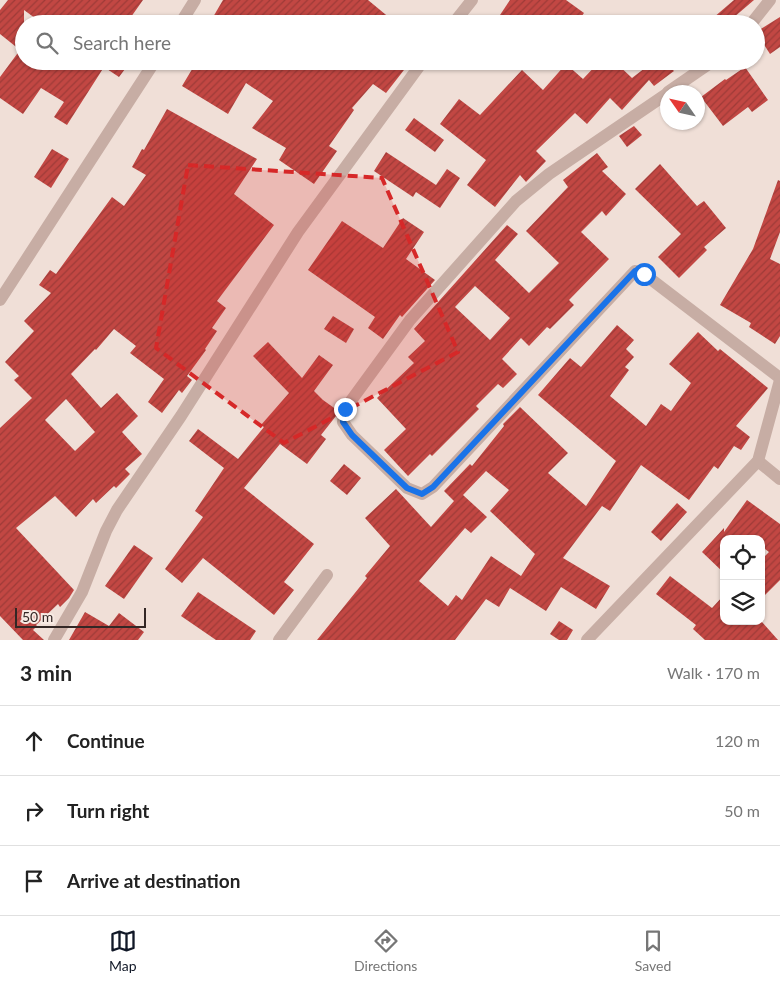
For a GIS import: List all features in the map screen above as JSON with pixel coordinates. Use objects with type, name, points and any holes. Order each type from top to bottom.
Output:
[{"type":"street","points":[[186,15],[196,0]]},
{"type":"street","points":[[460,15],[472,0]]},
{"type":"street","points":[[758,15],[770,0]]},
{"type":"street","points":[[0,300],[150,70]]},
{"type":"street","points":[[54,640],[82,592],[106,531],[117,510],[180,416],[298,232],[416,70]]},
{"type":"street","points":[[679,85],[700,70]]},
{"type":"street","points":[[587,640],[758,461],[780,379],[644,274],[635,271],[433,487],[422,494],[407,488],[352,435],[343,422],[345,409],[410,320],[516,201],[549,174],[660,98]]},
{"type":"street","points":[[758,461],[780,479]]},
{"type":"street","points":[[278,640],[327,575]]},
{"type":"highlighted area","points":[[188,165],[382,178],[458,352],[284,443],[156,348]]},
{"type":"building","points":[[8,0],[143,0],[132,15],[31,15],[24,10],[24,15],[15,15],[15,46],[0,34],[0,10]]},
{"type":"building","points":[[223,0],[368,0],[386,15],[214,15]]},
{"type":"building","points":[[510,0],[566,0],[584,13],[583,15],[500,15]]},
{"type":"building","points":[[734,0],[754,0],[736,15],[716,15]]},
{"type":"building","points":[[780,17],[780,47],[770,54],[765,46],[765,26]]},
{"type":"building","points":[[15,57],[15,70],[102,70],[67,125],[54,117],[64,102],[41,88],[23,114],[0,98],[0,77]]},
{"type":"building","points":[[108,70],[124,70],[119,77]]},
{"type":"building","points":[[192,70],[404,70],[386,93],[373,84],[352,108],[354,110],[329,146],[337,151],[314,184],[279,160],[286,148],[252,128],[273,101],[246,83],[228,114],[182,86]]},
{"type":"building","points":[[522,70],[543,90],[561,70],[573,70],[583,79],[592,70],[624,70],[632,78],[642,70],[674,71],[654,86],[649,80],[622,110],[610,98],[587,124],[575,113],[536,151],[546,161],[526,182],[520,175],[495,207],[467,185],[486,160],[440,124],[459,99],[480,115]]},
{"type":"building","points":[[741,70],[747,70],[768,100],[752,112],[748,107],[723,126],[705,102],[705,94]]},
{"type":"building","points":[[167,109],[257,159],[234,194],[274,225],[217,301],[226,308],[212,328],[217,331],[187,376],[192,380],[182,393],[179,390],[162,413],[148,402],[164,379],[130,353],[136,346],[114,329],[71,374],[101,408],[117,393],[138,416],[122,432],[142,454],[125,469],[130,474],[116,488],[114,486],[96,503],[93,499],[76,517],[55,496],[16,528],[74,590],[60,607],[58,604],[33,630],[44,640],[23,640],[0,616],[0,428],[32,398],[14,380],[19,376],[5,362],[34,331],[24,321],[51,293],[39,285],[50,270],[56,274],[112,197],[124,206],[146,175],[132,167],[142,149],[144,150]],"holes":[[[66,399],[95,432],[75,451],[45,420]]]},
{"type":"building","points":[[414,118],[444,140],[435,152],[405,130]]},
{"type":"building","points":[[634,126],[642,135],[627,147],[619,136]]},
{"type":"building","points":[[52,149],[69,159],[51,188],[34,177]]},
{"type":"building","points":[[386,152],[436,185],[447,169],[460,178],[440,208],[416,192],[413,197],[374,171]]},
{"type":"building","points":[[597,153],[608,167],[602,171],[626,194],[606,216],[602,211],[581,232],[609,259],[569,300],[574,305],[550,329],[547,327],[529,346],[521,338],[502,359],[517,374],[503,388],[498,384],[476,406],[479,409],[432,456],[430,454],[408,476],[384,450],[406,429],[377,398],[414,363],[408,357],[425,341],[414,329],[507,225],[518,234],[495,260],[529,293],[559,263],[526,231],[568,187],[563,180]],"holes":[[[475,286],[510,318],[490,340],[455,307]]]},
{"type":"building","points":[[660,164],[697,206],[704,201],[726,228],[704,247],[707,250],[679,278],[658,257],[681,234],[635,189]]},
{"type":"building","points":[[778,180],[780,181],[780,232],[770,259],[780,264],[780,336],[775,344],[749,327],[751,323],[720,305],[753,249]]},
{"type":"building","points":[[403,218],[424,232],[406,259],[435,280],[402,317],[400,315],[383,339],[368,328],[375,317],[308,270],[342,221],[383,248]]},
{"type":"building","points":[[333,316],[354,329],[346,343],[324,329]]},
{"type":"building","points":[[617,325],[634,340],[626,349],[634,357],[625,367],[629,370],[610,396],[646,426],[661,404],[671,411],[691,383],[669,364],[698,332],[718,351],[720,349],[768,388],[736,426],[750,437],[741,450],[734,446],[718,469],[714,466],[689,500],[641,465],[610,511],[602,506],[563,558],[610,586],[596,609],[561,587],[546,611],[510,588],[499,607],[486,599],[455,640],[317,640],[390,546],[365,518],[396,489],[431,527],[454,501],[444,491],[470,464],[472,466],[504,426],[503,424],[520,407],[568,453],[548,473],[586,506],[616,461],[538,395],[570,358],[581,367]],"holes":[[[486,471],[509,490],[490,511],[535,554],[521,576],[491,556],[462,600],[456,595],[448,606],[419,581],[465,528],[471,533],[487,517],[463,495]]]},
{"type":"building","points":[[268,342],[302,378],[319,355],[333,365],[314,391],[337,410],[336,416],[321,435],[326,439],[307,464],[280,444],[244,488],[314,544],[284,582],[294,590],[274,615],[203,558],[182,583],[165,569],[203,517],[195,511],[224,468],[189,441],[198,429],[238,459],[264,427],[261,425],[289,393],[253,356]]},
{"type":"building","points":[[344,464],[361,478],[347,495],[330,481]]},
{"type":"building","points":[[747,500],[780,524],[780,580],[765,595],[765,556],[769,552],[765,549],[765,535],[720,535],[720,569],[702,552],[724,528],[724,532]]},
{"type":"building","points":[[677,503],[687,512],[661,541],[651,532]]},
{"type":"building","points":[[134,545],[153,558],[124,599],[105,586]]},
{"type":"building","points":[[670,576],[712,608],[720,599],[720,625],[765,625],[778,640],[705,640],[693,629],[696,625],[656,594]]},
{"type":"building","points":[[198,592],[256,631],[250,640],[216,640],[181,616]]},
{"type":"building","points":[[85,612],[109,626],[119,613],[144,632],[138,640],[69,640]]},
{"type":"building","points":[[559,621],[573,630],[567,640],[559,640],[550,634]]},
{"type":"route","points":[[345,409],[343,422],[352,435],[407,488],[422,494],[433,487],[635,271],[644,274]]}]
